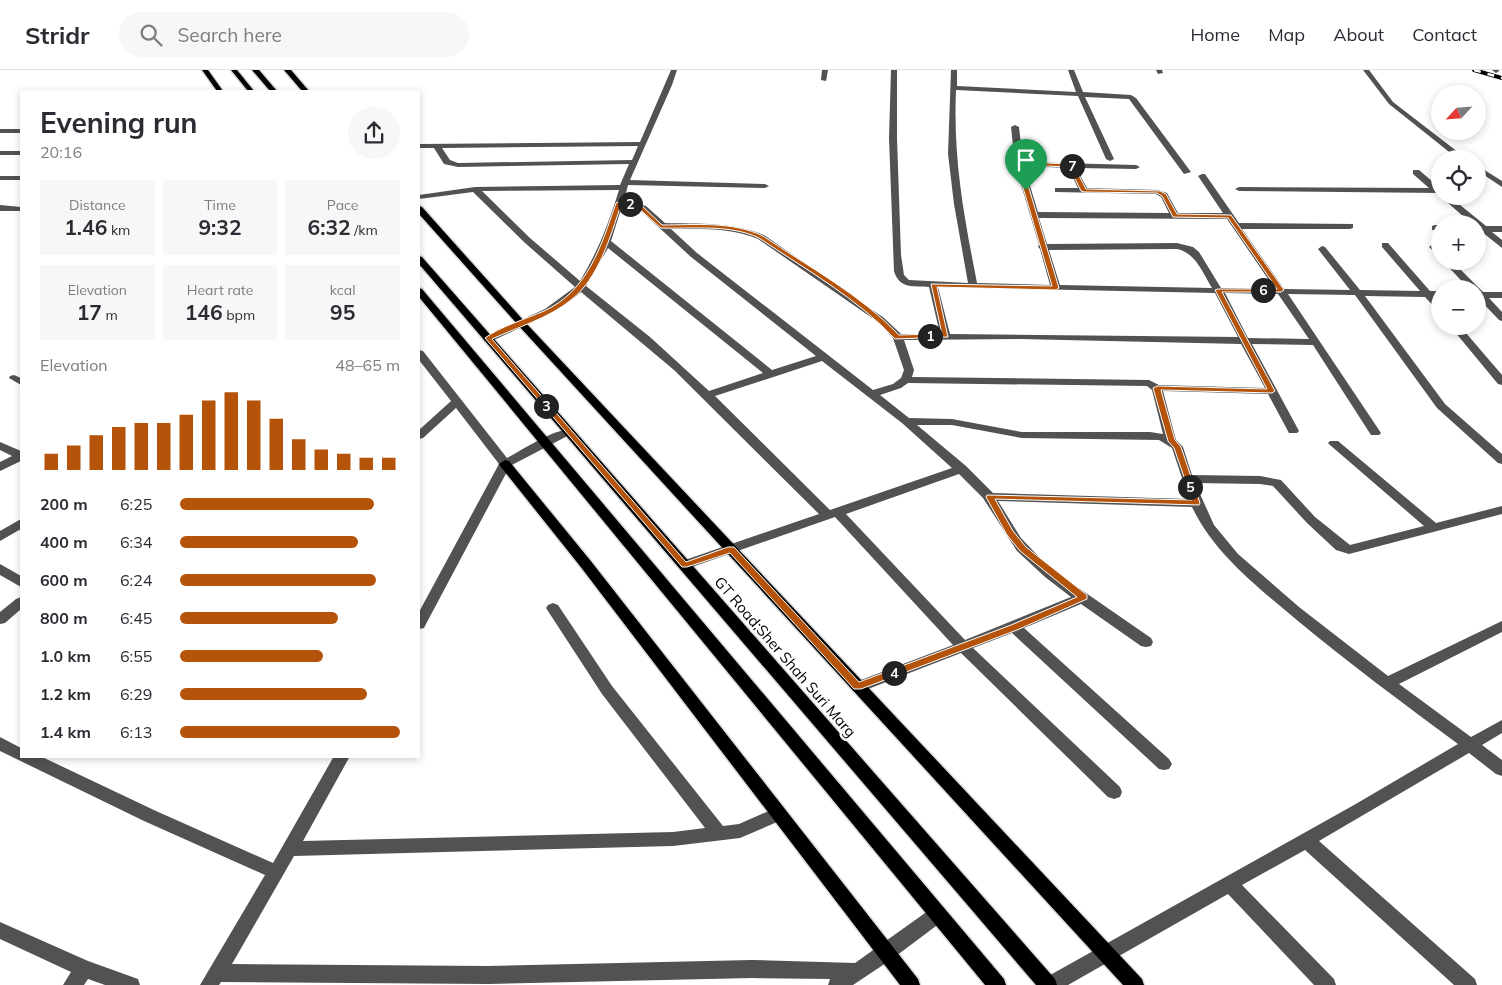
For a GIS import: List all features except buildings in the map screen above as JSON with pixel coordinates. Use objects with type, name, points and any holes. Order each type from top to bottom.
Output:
[{"type":"main road","points":[[205,70],[219,90]]},
{"type":"main road","points":[[234,70],[251,90]]},
{"type":"main road","points":[[255,70],[273,90]]},
{"type":"main road","points":[[287,70],[305,90]]},
{"type":"main road","points":[[420,210],[521,323],[1135,985]]},
{"type":"main road","name":"GT Road;Sher Shah Suri Marg","points":[[420,260],[1049,985]]},
{"type":"main road","points":[[420,292],[997,985]]},
{"type":"main road","points":[[505,464],[585,563],[911,985]]},
{"type":"street","points":[[488,338],[554,309],[570,298],[581,287],[606,242],[618,203],[634,162],[674,70]]},
{"type":"street","points":[[824,80],[825,70]]},
{"type":"street","points":[[894,70],[893,138],[899,274],[901,280],[907,283],[1056,288],[1281,290],[1428,294]]},
{"type":"street","points":[[954,70],[952,154],[973,286]]},
{"type":"street","points":[[1071,70],[1110,159]]},
{"type":"street","points":[[1366,70],[1390,103],[1451,150]]},
{"type":"street","points":[[953,88],[1125,96],[1134,99],[1187,172]]},
{"type":"street","points":[[1015,127],[1019,164],[1056,288]]},
{"type":"street","points":[[0,131],[20,131]]},
{"type":"street","points":[[420,146],[642,144]]},
{"type":"street","points":[[436,146],[447,162],[458,165],[634,162]]},
{"type":"street","points":[[0,153],[20,153]]},
{"type":"street","points":[[1019,164],[1136,167]]},
{"type":"street","points":[[1071,165],[1084,191]]},
{"type":"street","points":[[1416,172],[1431,185]]},
{"type":"street","points":[[1486,174],[1502,185]]},
{"type":"street","points":[[1202,176],[1281,290],[1375,432]]},
{"type":"street","points":[[0,178],[20,178]]},
{"type":"street","points":[[420,197],[475,189],[625,185],[765,186]]},
{"type":"street","points":[[475,189],[527,240],[581,287],[627,323],[707,395],[832,514],[963,647],[1114,792]]},
{"type":"street","points":[[1238,189],[1431,191]]},
{"type":"street","points":[[1058,190],[1158,192],[1164,195],[1175,216]]},
{"type":"street","points":[[618,203],[638,205],[694,255],[906,421],[990,497],[1010,533],[1023,549],[1146,642]]},
{"type":"street","points":[[1454,205],[1466,215]]},
{"type":"street","points":[[0,208],[20,209]]},
{"type":"street","points":[[1033,215],[1229,216]]},
{"type":"street","points":[[661,226],[747,230],[761,237],[857,301],[882,320],[898,337],[909,370],[906,380]]},
{"type":"street","points":[[1236,226],[1350,226]]},
{"type":"street","points":[[1486,227],[1502,229]]},
{"type":"street","points":[[1486,232],[1502,245]]},
{"type":"street","points":[[606,242],[770,374]]},
{"type":"street","points":[[1385,245],[1431,298]]},
{"type":"street","points":[[1042,246],[1186,247],[1196,254],[1218,290],[1292,431]]},
{"type":"street","points":[[1322,249],[1357,292],[1441,406],[1502,460]]},
{"type":"street","points":[[1456,270],[1466,280]]},
{"type":"street","points":[[933,285],[946,336]]},
{"type":"street","points":[[1486,294],[1502,295]]},
{"type":"street","points":[[1486,301],[1502,318]]},
{"type":"street","points":[[1463,335],[1502,382]]},
{"type":"street","points":[[898,337],[946,336],[1316,342]]},
{"type":"street","points":[[420,356],[424,368],[457,401],[505,464]]},
{"type":"street","points":[[707,395],[823,357]]},
{"type":"street","points":[[872,394],[897,386],[906,380],[1129,382],[1148,383],[1157,388],[1272,391]]},
{"type":"street","points":[[1157,388],[1171,441]]},
{"type":"street","points":[[420,435],[457,401]]},
{"type":"street","points":[[906,421],[952,422],[1022,435],[1150,435],[1171,441],[1177,447],[1196,503],[1216,537],[1238,562],[1308,621],[1387,683],[1502,769]]},
{"type":"street","points":[[420,622],[505,464],[545,442],[569,432]]},
{"type":"street","points":[[1334,443],[1434,528]]},
{"type":"street","points":[[0,445],[20,455]]},
{"type":"street","points":[[0,467],[20,457]]},
{"type":"street","points":[[684,565],[962,470]]},
{"type":"street","points":[[1188,479],[1260,480],[1277,483],[1311,520],[1341,547],[1349,550],[1502,510]]},
{"type":"street","points":[[990,497],[1196,503]]},
{"type":"street","points":[[0,537],[20,524]]},
{"type":"street","points":[[0,569],[20,581]]},
{"type":"street","points":[[858,687],[1014,627],[1084,597]]},
{"type":"street","points":[[0,619],[20,603]]},
{"type":"street","points":[[552,608],[607,690],[720,834]]},
{"type":"street","points":[[1387,683],[1502,626]]},
{"type":"street","points":[[1014,627],[1164,764]]},
{"type":"street","points":[[1049,985],[1306,840],[1502,726]]},
{"type":"street","points":[[0,744],[20,754]]},
{"type":"street","points":[[29,758],[150,816],[276,872]]},
{"type":"street","points":[[212,979],[290,849],[341,758]]},
{"type":"street","points":[[290,849],[663,839],[740,831],[760,824],[778,814]]},
{"type":"street","points":[[1306,840],[1468,985]]},
{"type":"street","points":[[1229,883],[1327,985]]},
{"type":"street","points":[[837,985],[886,953],[938,914]]},
{"type":"street","points":[[0,930],[85,969],[131,985]]},
{"type":"street","points":[[212,979],[368,976],[581,980],[754,968],[855,972]]},
{"type":"street","points":[[72,985],[85,969]]},
{"type":"railway","points":[[1474,70],[1502,78]]},
{"type":"route","points":[[1019,164],[1071,165],[1084,191],[1153,191],[1164,195],[1175,216],[1229,216],[1281,290],[1218,290],[1272,391],[1157,388],[1171,441],[1177,447],[1196,503],[990,497],[1010,533],[1023,549],[1042,566],[1084,597],[1014,627],[858,687],[731,549],[684,565],[488,338],[554,309],[570,298],[581,287],[602,252],[612,227],[618,203],[638,205],[661,226],[737,228],[747,230],[761,237],[857,301],[882,320],[898,337],[946,336],[933,285],[1056,288],[1026,190],[1019,164]]}]
